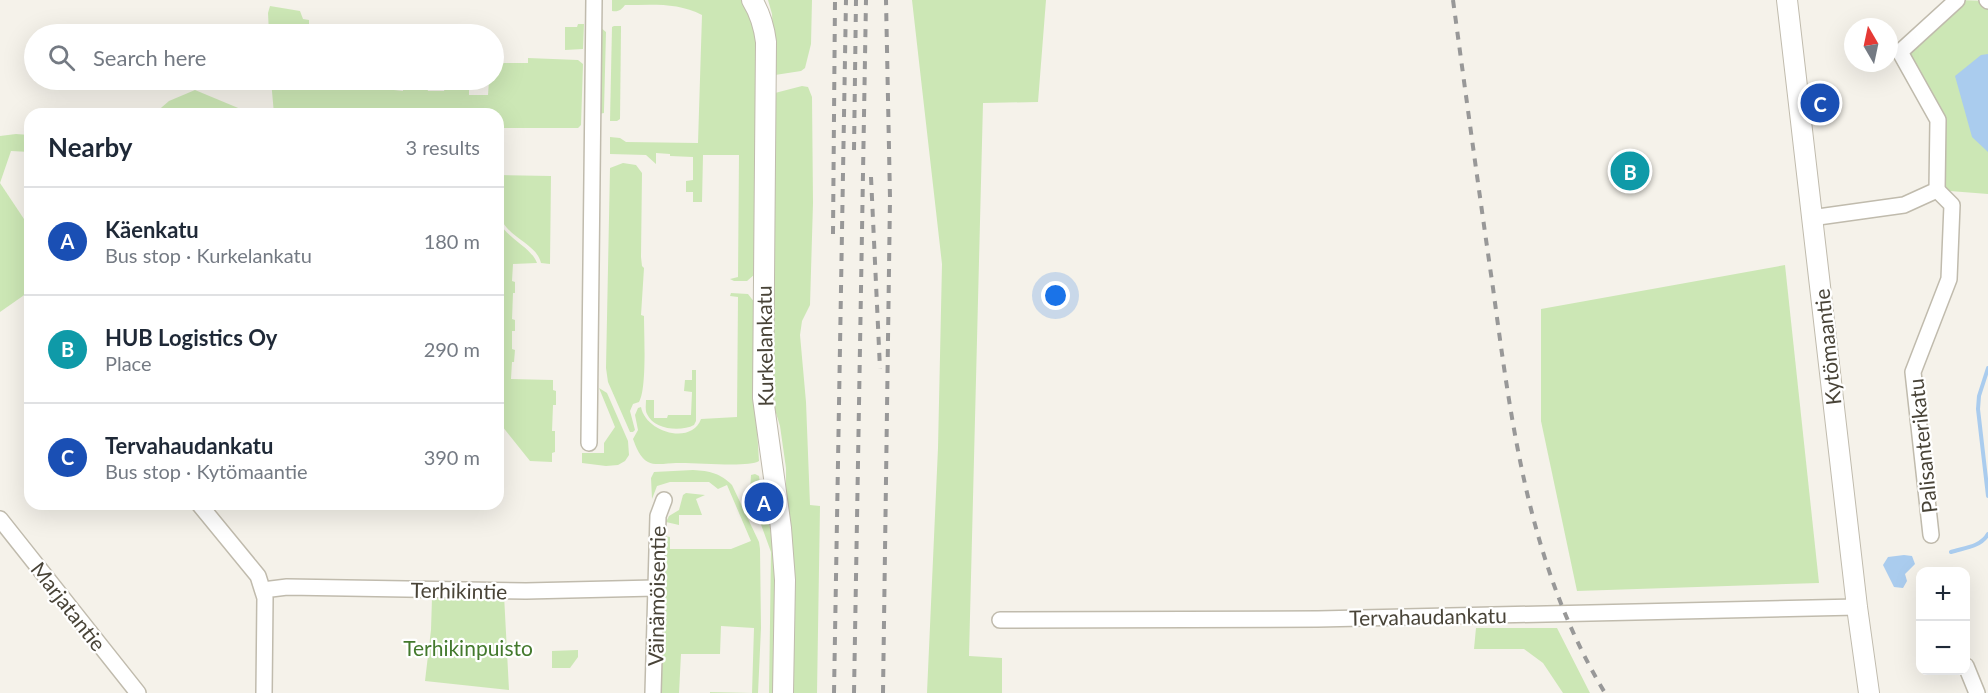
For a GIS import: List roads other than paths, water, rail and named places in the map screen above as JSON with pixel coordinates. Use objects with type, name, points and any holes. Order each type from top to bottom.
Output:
[{"type":"street","points":[[589,443],[594,0]]},
{"type":"street","name":"Kurkelankatu","points":[[752,0],[759,11],[766,42],[762,378],[781,528],[785,579],[783,693]]},
{"type":"street","name":"Kytömaantie","points":[[1787,0],[1857,607],[1869,693]]},
{"type":"street","points":[[1811,218],[1904,205],[1937,190],[1938,120],[1900,52],[1957,0]]},
{"type":"street","name":"Palisanterikatu","points":[[1931,535],[1913,372],[1949,279],[1952,206],[1937,190]]},
{"type":"street","name":"Väinämöisentie","points":[[653,693],[658,516],[664,500]]},
{"type":"street","points":[[204,510],[258,576],[263,590],[265,598],[264,693]]},
{"type":"street","name":"Marjatantie","points":[[0,519],[138,693]]},
{"type":"street","name":"Terhikintie","points":[[263,590],[287,587],[526,591],[655,588]]},
{"type":"street","name":"Tervahaudankatu","points":[[1000,620],[1318,619],[1857,607]]},
{"type":"street","points":[[1969,675],[1977,693]]},
{"type":"water","points":[[1988,54],[1988,152],[1972,137],[1955,76],[1981,55]]},
{"type":"water","points":[[1912,556],[1915,564],[1905,574],[1907,581],[1903,588],[1894,587],[1883,565],[1888,557]]},
{"type":"waterway","points":[[1988,368],[1979,396],[1978,409],[1988,496]]},
{"type":"waterway","points":[[1951,552],[1981,542],[1988,534]]},
{"type":"railway","points":[[833,234],[835,0]]},
{"type":"railway","points":[[834,693],[846,0]]},
{"type":"railway","points":[[854,150],[856,0]]},
{"type":"railway","points":[[854,693],[866,0]]},
{"type":"railway","points":[[883,693],[890,198],[886,0]]},
{"type":"railway","points":[[1453,0],[1508,393],[1528,497],[1559,597],[1579,646],[1605,693]]},
{"type":"railway","points":[[871,177],[880,369]]},
{"type":"place","name":"Tervahaudankatu","points":[[1820,103]]},
{"type":"place","name":"HUB Logistics Oy","points":[[1630,171]]},
{"type":"place","name":"Käenkatu","points":[[764,502]]},
{"type":"park label","name":"Terhikinpuisto","points":[[468,647]]}]
